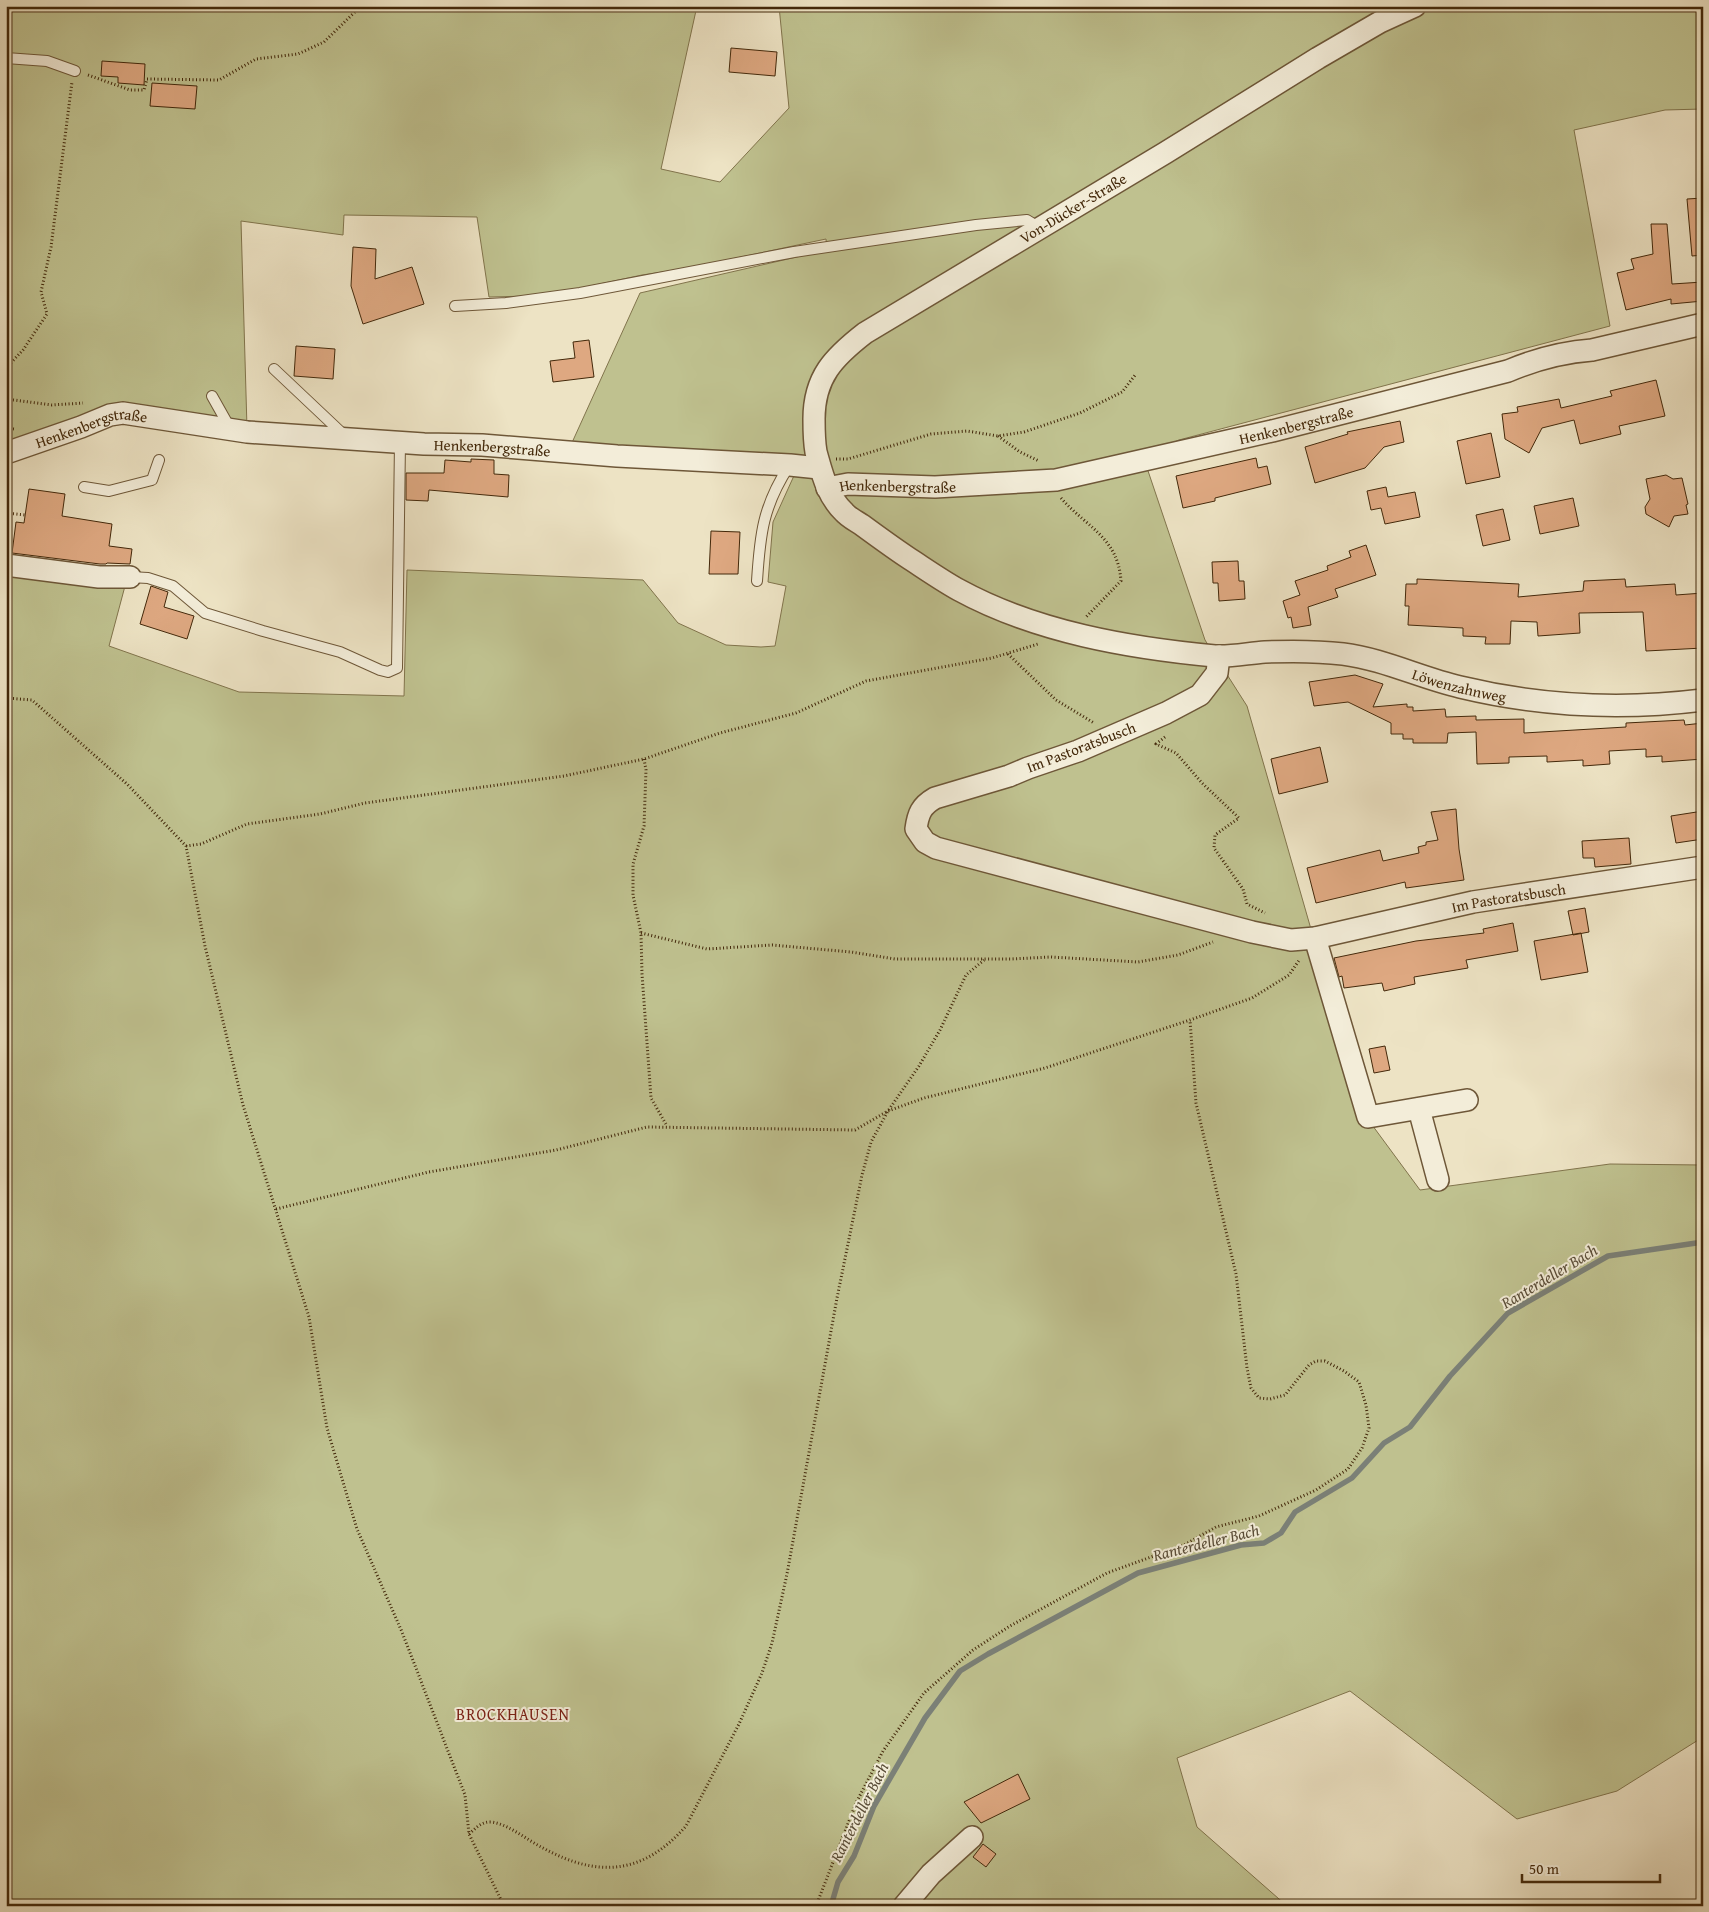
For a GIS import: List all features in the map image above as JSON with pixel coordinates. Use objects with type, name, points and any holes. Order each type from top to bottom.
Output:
[{"type":"street","name":"Von-Dücker-Straße","points":[[819,464],[814,444],[814,411],[817,392],[824,373],[836,358],[865,333],[1165,153],[1318,58],[1380,22],[1415,6]]},
{"type":"street","name":"Henkenbergstraße","points":[[6,453],[110,414],[123,413],[247,432],[400,442],[482,445],[617,456],[790,465],[819,464],[827,488],[848,484],[935,487],[1056,480],[1272,432],[1508,371],[1532,362],[1703,324]]},
{"type":"street","points":[[827,488],[843,512],[887,544],[958,590],[1008,612],[1114,643],[1219,656]]},
{"type":"street","points":[[6,565],[99,578],[130,576]]},
{"type":"street","name":"Löwenzahnweg","points":[[1219,656],[1264,652],[1339,653],[1359,656],[1418,676],[1497,695],[1574,704],[1612,706],[1703,700]]},
{"type":"street","name":"Im Pastoratsbusch","points":[[1219,656],[1217,673],[1200,695],[1166,713],[1110,738],[1009,776],[935,798],[918,813],[916,829],[925,842],[936,848],[1291,940],[1315,938],[1473,902],[1703,867]]},
{"type":"street","points":[[1315,938],[1368,1117],[1467,1100]]},
{"type":"street","points":[[1419,1109],[1438,1180]]},
{"type":"street","points":[[904,1906],[931,1874],[972,1838]]},
{"type":"lane","points":[[6,58],[47,61],[75,71]]},
{"type":"lane","points":[[455,306],[506,303],[580,293],[794,252],[976,225],[1027,220],[1040,228]]},
{"type":"lane","points":[[274,368],[348,438]]},
{"type":"lane","points":[[212,396],[231,429]]},
{"type":"lane","points":[[130,576],[148,578],[173,586],[204,612],[263,631],[340,652],[380,670],[388,672],[397,668],[400,442]]},
{"type":"lane","points":[[84,487],[108,491],[152,480],[158,460]]},
{"type":"lane","points":[[758,581],[762,523],[776,486],[790,465]]},
{"type":"path","points":[[6,368],[23,350],[47,314],[41,292],[51,247],[64,140],[75,71],[130,90],[144,90],[147,80],[219,80],[256,59],[298,54],[324,42],[361,6]]},
{"type":"path","points":[[819,464],[848,459],[931,434],[967,431],[998,436],[1024,432],[1080,413],[1122,392],[1136,374]]},
{"type":"path","points":[[6,399],[52,405],[93,403],[110,414]]},
{"type":"path","points":[[998,436],[1020,452],[1052,468],[1061,499],[1096,529],[1110,546],[1120,567],[1121,581],[1070,631]]},
{"type":"path","points":[[6,513],[25,515]]},
{"type":"path","points":[[186,846],[201,844],[248,824],[320,814],[365,803],[564,776],[644,760],[720,734],[796,712],[866,681],[992,658],[1007,653],[1056,700],[1101,728],[1110,738]]},
{"type":"path","points":[[6,698],[32,700],[127,784],[186,846],[205,946],[243,1104],[309,1317],[327,1428],[357,1529],[402,1632],[465,1795],[469,1834],[504,1906]]},
{"type":"path","points":[[1169,733],[1156,744],[1176,753],[1202,783],[1239,818],[1215,835],[1214,848],[1243,889],[1247,904],[1273,917]]},
{"type":"path","points":[[644,760],[646,770],[644,826],[633,864],[633,895],[641,933],[651,1098],[668,1126]]},
{"type":"path","points":[[641,933],[707,949],[772,945],[895,959],[984,960],[1052,957],[1138,962],[1178,955],[1219,940],[1232,926]]},
{"type":"path","points":[[276,1209],[428,1172],[556,1150],[647,1126],[856,1130],[888,1112],[924,1098],[1045,1068],[1252,998],[1289,975],[1315,938]]},
{"type":"path","points":[[469,1834],[481,1824],[491,1822],[509,1829],[578,1864],[599,1868],[623,1866],[646,1859],[686,1826],[743,1715],[762,1673],[772,1643],[819,1391],[862,1175],[871,1142],[888,1112],[924,1059],[966,975],[984,960]]},
{"type":"path","points":[[816,1906],[856,1803],[883,1751],[924,1693],[973,1650],[1010,1626],[1107,1573],[1184,1545],[1216,1527],[1259,1516],[1307,1494],[1348,1469],[1362,1448],[1369,1428],[1366,1405],[1359,1382],[1344,1370],[1325,1361],[1316,1361],[1309,1365],[1285,1395],[1270,1399],[1259,1398],[1251,1388],[1236,1274],[1196,1104],[1190,1020]]},
{"type":"green space","points":[[6,6],[697,6],[661,169],[720,182],[789,108],[779,6],[1703,6],[1703,109],[1665,110],[1574,130],[1610,326],[1179,440],[1143,456],[1205,640],[1247,706],[1364,1114],[1420,1190],[1610,1164],[1703,1165],[1703,1737],[1617,1791],[1517,1819],[1350,1691],[1177,1758],[1197,1827],[1287,1906],[6,1906],[6,569],[125,586],[109,646],[239,692],[404,696],[407,570],[643,580],[678,623],[726,645],[775,646],[786,586],[768,582],[773,522],[802,458],[570,447],[640,293],[827,250],[826,239],[689,268],[642,275],[576,289],[530,296],[489,297],[477,217],[344,215],[343,235],[241,221],[247,428],[145,412],[6,451]]},
{"type":"building","points":[[731,48],[777,52],[775,76],[729,72]]},
{"type":"building","points":[[102,61],[145,64],[144,85],[118,83],[118,77],[101,76]]},
{"type":"building","points":[[152,83],[197,86],[195,109],[150,106]]},
{"type":"building","points":[[1703,198],[1703,255],[1692,256],[1687,199]]},
{"type":"building","points":[[1651,224],[1667,224],[1672,284],[1703,282],[1703,301],[1671,304],[1671,299],[1626,310],[1617,273],[1634,269],[1631,259],[1653,254]]},
{"type":"building","points":[[353,247],[376,249],[375,279],[412,267],[424,304],[363,324],[351,286]]},
{"type":"building","points":[[589,340],[594,377],[553,382],[550,361],[575,358],[573,342]]},
{"type":"building","points":[[296,346],[335,349],[333,379],[294,376]]},
{"type":"building","points":[[1656,380],[1665,416],[1619,426],[1621,434],[1580,444],[1574,420],[1542,428],[1529,453],[1505,439],[1502,414],[1518,412],[1517,407],[1559,399],[1561,408],[1612,396],[1610,391]]},
{"type":"building","points":[[1400,421],[1404,442],[1384,447],[1365,468],[1315,483],[1305,447],[1348,434],[1347,432]]},
{"type":"building","points":[[1491,433],[1500,477],[1466,484],[1457,441]]},
{"type":"building","points":[[1256,458],[1258,468],[1267,466],[1271,484],[1215,498],[1215,501],[1183,508],[1176,476]]},
{"type":"building","points":[[471,459],[494,460],[494,474],[509,475],[508,497],[429,490],[428,501],[406,500],[406,473],[444,473],[445,460],[471,462]]},
{"type":"building","points":[[1666,475],[1673,479],[1682,478],[1688,504],[1686,505],[1688,514],[1674,516],[1669,527],[1646,514],[1645,507],[1650,499],[1646,479]]},
{"type":"building","points":[[1386,487],[1388,497],[1415,492],[1420,517],[1385,524],[1381,508],[1371,510],[1367,491]]},
{"type":"building","points":[[29,489],[65,494],[62,516],[112,524],[109,546],[132,549],[130,564],[100,564],[12,553],[16,522],[24,523]]},
{"type":"building","points":[[1573,498],[1579,526],[1540,534],[1534,506]]},
{"type":"building","points":[[1503,509],[1510,540],[1483,546],[1476,515]]},
{"type":"building","points":[[711,531],[740,532],[738,574],[709,574]]},
{"type":"building","points":[[1366,545],[1376,575],[1335,589],[1338,597],[1308,607],[1311,625],[1293,628],[1291,617],[1288,618],[1283,601],[1300,595],[1295,581],[1328,570],[1327,566],[1351,557],[1349,551]]},
{"type":"building","points":[[1238,561],[1239,581],[1244,581],[1245,599],[1219,601],[1218,583],[1213,583],[1212,562]]},
{"type":"building","points":[[1417,579],[1519,584],[1518,597],[1583,591],[1584,581],[1625,579],[1626,587],[1675,584],[1676,595],[1703,593],[1703,648],[1646,651],[1643,612],[1579,613],[1580,633],[1538,636],[1537,622],[1511,621],[1510,644],[1485,644],[1486,637],[1463,636],[1463,628],[1408,625],[1409,606],[1405,606],[1406,584],[1417,584]]},
{"type":"building","points":[[151,586],[168,592],[164,607],[194,616],[187,639],[140,624]]},
{"type":"building","points":[[1355,675],[1383,684],[1373,707],[1407,704],[1407,707],[1413,707],[1413,711],[1445,709],[1446,717],[1476,716],[1476,720],[1524,719],[1524,733],[1626,727],[1626,723],[1684,720],[1685,725],[1703,723],[1703,759],[1662,762],[1662,756],[1646,757],[1646,749],[1609,751],[1610,764],[1583,766],[1583,760],[1547,762],[1547,756],[1509,757],[1509,763],[1477,764],[1476,732],[1448,733],[1447,743],[1413,743],[1413,739],[1403,739],[1403,734],[1391,734],[1391,723],[1348,702],[1314,706],[1309,682]]},
{"type":"building","points":[[1320,747],[1328,782],[1279,794],[1271,759]]},
{"type":"building","points":[[1456,809],[1464,880],[1406,888],[1405,882],[1316,903],[1307,868],[1380,850],[1383,861],[1419,853],[1418,847],[1426,845],[1426,842],[1438,840],[1431,812]]},
{"type":"building","points":[[1703,811],[1703,839],[1676,843],[1671,816]]},
{"type":"building","points":[[1629,838],[1631,864],[1595,867],[1594,858],[1583,858],[1582,841]]},
{"type":"building","points":[[1585,908],[1589,932],[1573,935],[1568,911]]},
{"type":"building","points":[[1513,923],[1518,951],[1466,960],[1468,968],[1414,977],[1415,984],[1384,991],[1382,983],[1344,988],[1342,976],[1339,977],[1334,958],[1416,941],[1484,933],[1483,929]]},
{"type":"building","points":[[1581,933],[1588,972],[1541,980],[1534,941]]},
{"type":"building","points":[[1385,1046],[1390,1070],[1374,1073],[1369,1049]]},
{"type":"building","points":[[1018,1774],[1030,1799],[981,1823],[964,1802]]},
{"type":"building","points":[[983,1844],[996,1854],[986,1867],[973,1857]]},
{"type":"waterway","name":"Ranterdeller Bach","points":[[831,1906],[838,1882],[854,1856],[874,1806],[925,1718],[960,1671],[1138,1573],[1241,1545],[1264,1543],[1281,1533],[1295,1512],[1352,1478],[1384,1443],[1410,1427],[1450,1376],[1508,1313],[1608,1256],[1703,1242]]},
{"type":"district","name":"BROCKHAUSEN","points":[[513,1714]]}]
